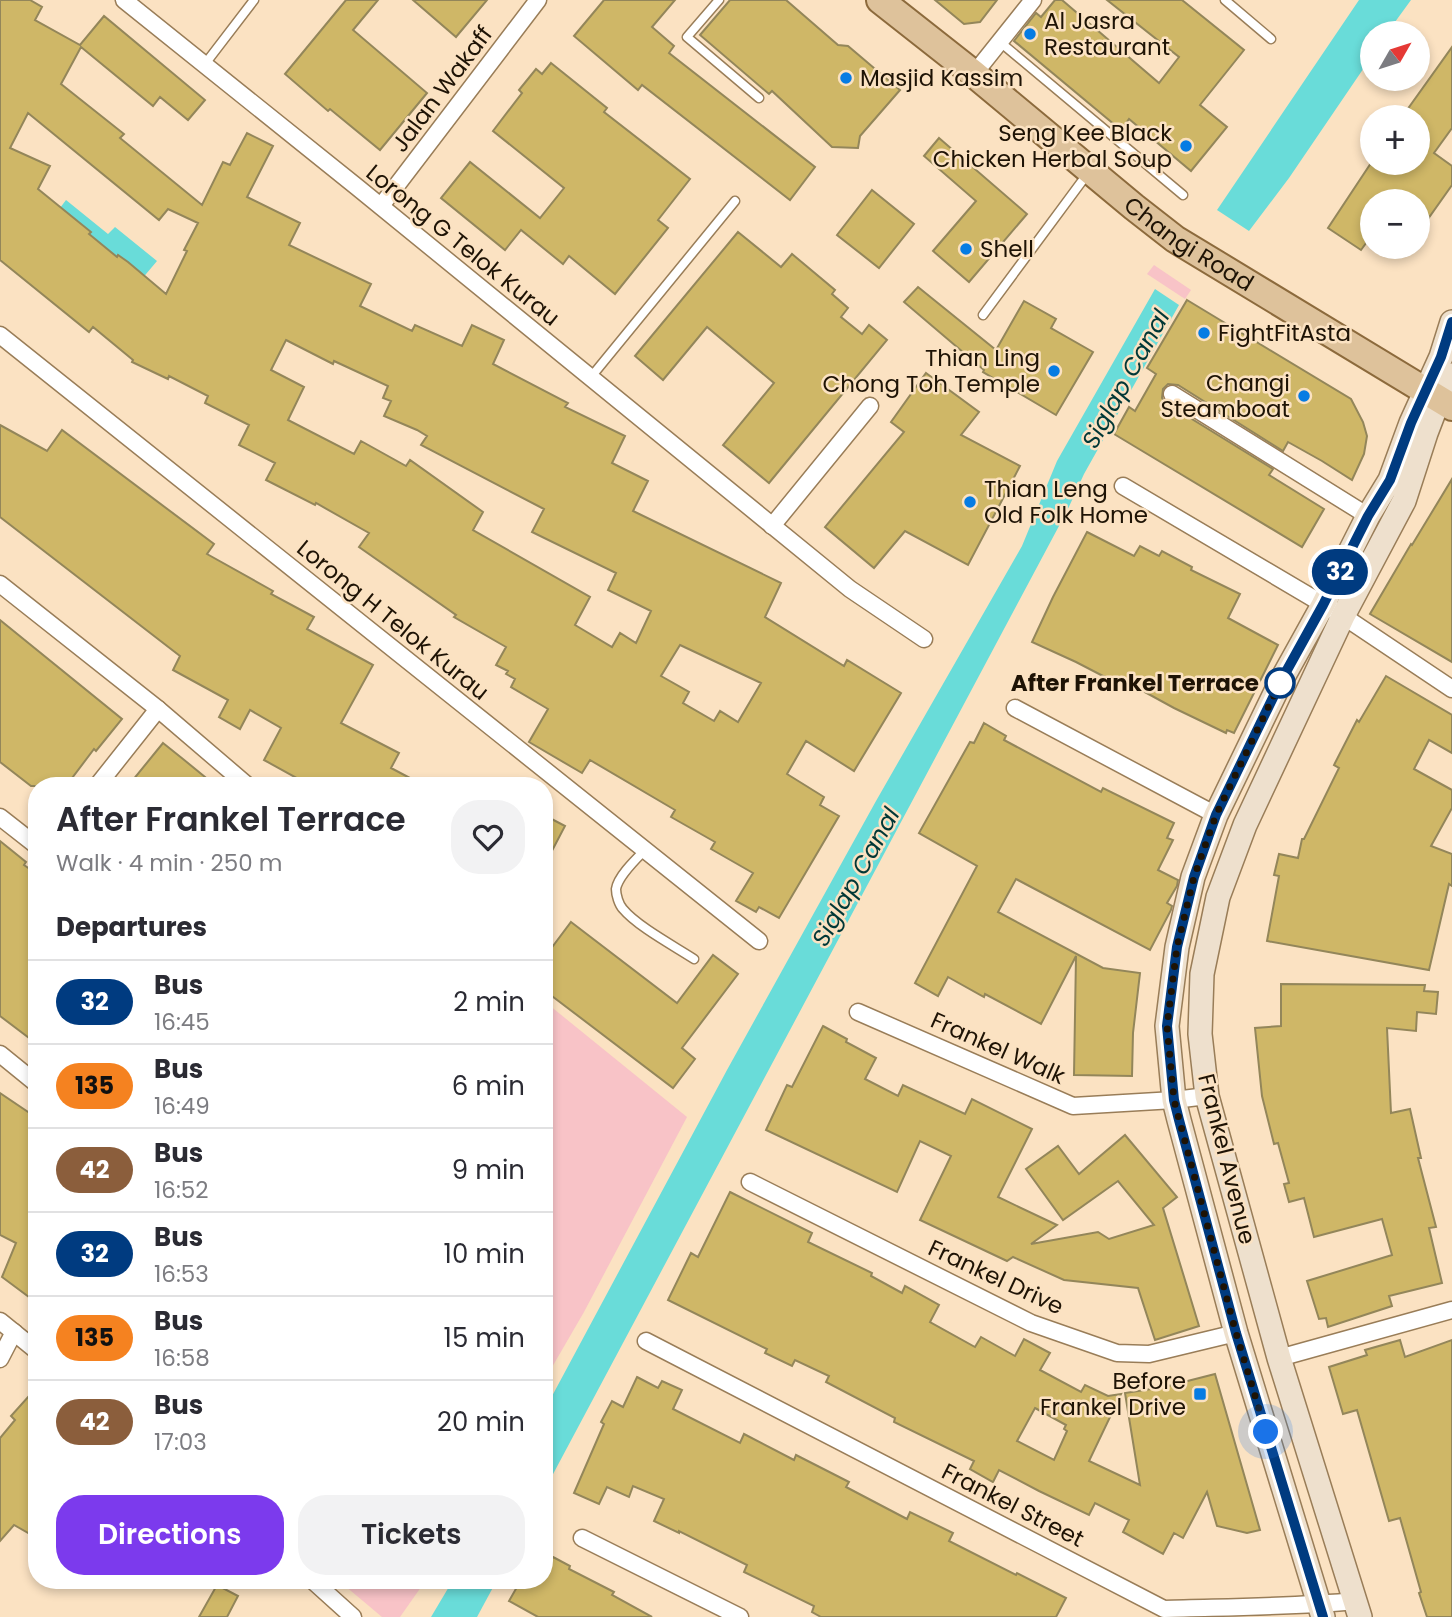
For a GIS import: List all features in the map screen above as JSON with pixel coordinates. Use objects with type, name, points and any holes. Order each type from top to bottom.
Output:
[{"type":"main road","name":"Changi Road","points":[[880,0],[1175,239],[1439,399]]},
{"type":"street","name":"Lorong G Telok Kurau","points":[[124,0],[850,589],[924,639]]},
{"type":"street","name":"Jalan Wakaff","points":[[381,206],[538,0]]},
{"type":"street","points":[[974,74],[1033,0]]},
{"type":"street","points":[[1439,399],[1441,357],[1452,322]]},
{"type":"street","name":"Lorong H Telok Kurau","points":[[0,335],[759,941]]},
{"type":"street","points":[[1439,399],[1452,375]]},
{"type":"street","points":[[1172,394],[1368,516]]},
{"type":"street","name":"Frankel Avenue","points":[[1358,1609],[1279,1358],[1207,1096],[1200,1034],[1202,974],[1218,897],[1368,516],[1390,480],[1411,423],[1439,399]]},
{"type":"street","name":"Frankel Avenue","points":[[1322,1611],[1236,1333],[1174,1100],[1167,1026],[1177,947],[1194,877],[1216,815],[1282,679],[1333,610],[1405,501],[1439,399]]},
{"type":"street","points":[[772,526],[870,406]]},
{"type":"street","points":[[1123,486],[1333,610],[1452,689]]},
{"type":"street","points":[[0,584],[158,709],[237,777]]},
{"type":"street","points":[[1015,708],[1216,815]]},
{"type":"street","points":[[104,777],[158,709]]},
{"type":"street","points":[[0,817],[28,839]]},
{"type":"street","name":"Frankel Walk","points":[[858,1012],[1073,1106],[1207,1096]]},
{"type":"street","points":[[0,1054],[28,1077]]},
{"type":"street","name":"Frankel Drive","points":[[750,1182],[1031,1323],[1117,1353],[1149,1354],[1236,1333]]},
{"type":"street","points":[[1279,1358],[1452,1310]]},
{"type":"street","points":[[0,1321],[28,1344]]},
{"type":"street","points":[[0,1359],[14,1332]]},
{"type":"street","name":"Frankel Street","points":[[646,1341],[1164,1613],[1256,1608],[1322,1611],[1358,1609]]},
{"type":"street","points":[[582,1538],[740,1617]]},
{"type":"street","points":[[322,1589],[353,1617]]},
{"type":"lane","points":[[205,64],[254,0]]},
{"type":"lane","points":[[719,0],[687,37],[759,98]]},
{"type":"lane","points":[[1224,0],[1270,39]]},
{"type":"lane","points":[[1000,42],[1183,195]]},
{"type":"lane","points":[[983,315],[1090,170]]},
{"type":"lane","points":[[590,378],[735,201]]},
{"type":"lane","points":[[645,850],[619,882],[616,891],[621,908],[694,959]]},
{"type":"shaded area","points":[[1154,265],[1191,290],[1185,299],[1147,274]]},
{"type":"shaded area","points":[[553,1008],[687,1117],[553,1365]]},
{"type":"shaded area","points":[[349,1589],[420,1589],[400,1617],[382,1617]]},
{"type":"water","points":[[1359,0],[1411,0],[1396,21],[1360,21],[1360,74],[1289,178],[1249,231],[1217,210]]},
{"type":"water","points":[[66,200],[108,234],[115,227],[157,261],[141,280],[57,212]]},
{"type":"water","name":"Siglap Canal","points":[[1155,289],[1179,305],[1084,474],[1067,511],[553,1474],[553,1394],[727,1070],[876,801],[1022,546],[1057,461]]},
{"type":"water","points":[[448,1589],[492,1589],[477,1617],[431,1617]]},
{"type":"building","points":[[0,0],[30,0],[42,7],[35,20],[80,45],[104,16],[205,100],[188,120],[160,97],[153,106],[81,47],[61,84],[124,134],[120,138],[202,205],[223,162],[230,165],[247,133],[273,146],[247,197],[300,223],[289,245],[371,284],[360,306],[412,331],[415,325],[462,346],[472,325],[504,340],[493,364],[568,403],[565,407],[625,436],[612,463],[648,481],[633,511],[781,583],[765,617],[844,666],[847,660],[901,693],[854,771],[806,741],[787,774],[824,797],[820,805],[839,816],[779,918],[759,907],[756,912],[736,901],[753,873],[711,849],[715,842],[671,817],[675,810],[590,760],[582,773],[529,742],[548,709],[511,687],[515,679],[506,674],[508,671],[496,665],[506,647],[454,617],[456,615],[359,547],[369,533],[316,503],[315,505],[266,480],[275,463],[239,445],[249,425],[205,403],[208,396],[169,376],[168,379],[132,362],[133,360],[93,327],[89,332],[0,260]],"holes":[[[28,113],[159,220],[168,209],[198,223],[166,294],[128,262],[118,255],[117,257],[38,189],[50,166],[10,148]],[[286,340],[333,364],[334,361],[388,386],[383,398],[391,401],[384,416],[427,436],[421,445],[544,509],[532,532],[616,573],[608,590],[651,611],[636,643],[620,633],[612,647],[575,625],[590,597],[473,530],[483,512],[410,460],[406,466],[361,441],[354,454],[288,420],[304,387],[271,370]],[[680,645],[761,683],[738,722],[720,711],[714,721],[683,703],[689,692],[661,676]]]},
{"type":"building","points":[[346,0],[378,0],[353,30],[427,93],[380,150],[285,74]]},
{"type":"building","points":[[413,0],[487,0],[456,37]]},
{"type":"building","points":[[604,0],[675,0],[652,27],[674,46],[669,53],[815,167],[790,200],[642,85],[638,90],[574,36]]},
{"type":"building","name":"Masjid Kassim","points":[[730,0],[786,0],[838,45],[848,46],[900,90],[860,136],[858,148],[832,147],[772,91],[769,94],[700,35]]},
{"type":"building","points":[[935,0],[997,0],[980,22],[964,24]]},
{"type":"building","points":[[1055,0],[1062,0],[1159,83],[1179,57],[1107,0],[1182,0],[1244,50],[1200,105],[1227,127],[1191,171],[1129,119],[1121,130],[1014,41],[1036,13],[1041,17]]},
{"type":"building","points":[[1452,47],[1452,128],[1434,153],[1452,166],[1452,185],[1430,216],[1430,189],[1360,189],[1360,249],[1328,228],[1363,175],[1430,175],[1430,105],[1411,105],[1421,91],[1430,91],[1430,78]]},
{"type":"building","points":[[551,63],[607,108],[604,112],[690,179],[658,220],[668,228],[615,294],[569,256],[563,264],[521,230],[505,250],[441,198],[470,162],[540,218],[564,188],[493,131],[522,93],[519,90],[536,69],[542,74]]},
{"type":"building","points":[[939,138],[1027,214],[969,282],[933,251],[976,201],[924,156]]},
{"type":"building","points":[[872,190],[914,224],[879,268],[837,235]]},
{"type":"building","points":[[738,232],[781,267],[792,254],[835,290],[832,294],[848,308],[841,317],[862,334],[869,325],[887,340],[769,483],[723,445],[774,383],[707,327],[663,380],[635,356]]},
{"type":"building","points":[[918,287],[996,350],[1024,301],[1056,319],[1051,328],[1093,352],[1056,415],[983,372],[984,370],[904,302]]},
{"type":"building","points":[[1187,300],[1351,399],[1363,422],[1367,436],[1364,454],[1352,480],[1288,442],[1283,451],[1178,385],[1168,384],[1163,389],[1162,398],[1166,403],[1273,469],[1269,475],[1324,509],[1302,547],[1114,434],[1129,407],[1135,411],[1156,374],[1147,368]]},
{"type":"building","points":[[926,373],[979,412],[961,435],[1020,466],[968,565],[905,531],[874,568],[825,527],[904,432],[891,422]]},
{"type":"building","points":[[0,425],[47,451],[62,430],[214,544],[207,554],[314,617],[307,629],[373,665],[341,723],[399,753],[391,768],[408,777],[295,777],[264,760],[281,728],[250,710],[240,729],[219,717],[228,700],[173,670],[180,656],[0,517]]},
{"type":"building","points":[[1452,479],[1452,662],[1370,614]]},
{"type":"building","points":[[1087,532],[1134,556],[1140,546],[1159,556],[1162,551],[1192,567],[1191,570],[1240,594],[1228,618],[1278,645],[1234,733],[1227,730],[1226,733],[1132,685],[1130,690],[1032,642]]},
{"type":"building","points":[[0,620],[122,719],[73,777],[28,777],[28,784],[0,762]]},
{"type":"building","points":[[1386,676],[1452,715],[1452,753],[1429,740],[1414,769],[1452,790],[1452,808],[1431,846],[1452,854],[1452,886],[1449,884],[1429,970],[1267,941],[1279,876],[1274,875],[1279,854],[1298,858],[1302,839],[1339,768],[1334,765],[1357,720],[1359,722]]},
{"type":"building","points":[[984,723],[1006,736],[1004,740],[1101,792],[1103,788],[1174,823],[1167,838],[1173,840],[1158,870],[1178,880],[1177,886],[1167,903],[1172,906],[1171,910],[1150,950],[1016,879],[998,912],[1103,968],[1140,973],[1133,1033],[1132,1076],[1074,1075],[1076,956],[1041,1024],[948,977],[938,996],[915,983],[977,866],[919,833],[970,742],[974,743]]},
{"type":"building","points":[[163,743],[205,777],[135,777]]},
{"type":"building","points":[[553,820],[565,826],[553,849]]},
{"type":"building","points":[[0,841],[26,862],[24,865],[28,868],[28,1037],[0,1016]]},
{"type":"building","points":[[571,922],[677,1003],[713,955],[738,974],[682,1048],[695,1059],[673,1088],[553,997],[553,946]]},
{"type":"building","points":[[1281,984],[1425,985],[1424,991],[1438,992],[1436,1014],[1417,1012],[1416,1031],[1387,1028],[1391,1113],[1410,1109],[1421,1158],[1418,1158],[1436,1227],[1429,1228],[1442,1283],[1389,1296],[1392,1306],[1328,1327],[1326,1318],[1319,1319],[1307,1281],[1392,1255],[1382,1219],[1314,1237],[1304,1198],[1289,1202],[1284,1184],[1289,1183],[1278,1143],[1274,1144],[1262,1096],[1255,1028],[1281,1026]]},
{"type":"building","points":[[823,1026],[876,1058],[865,1079],[898,1096],[903,1085],[965,1114],[972,1099],[1032,1129],[998,1197],[1057,1225],[1031,1244],[1098,1232],[1109,1239],[1154,1225],[1118,1181],[1063,1220],[1026,1169],[1058,1146],[1079,1174],[1125,1135],[1177,1197],[1163,1208],[1199,1326],[1155,1340],[1138,1288],[1064,1280],[1013,1257],[1007,1261],[920,1220],[951,1156],[920,1141],[897,1192],[766,1130],[787,1085],[792,1087]]},
{"type":"building","points":[[0,1093],[28,1112],[28,1296],[2,1277],[16,1243],[0,1235]]},
{"type":"building","points":[[730,1192],[812,1233],[808,1242],[872,1273],[871,1276],[902,1293],[905,1286],[939,1305],[930,1322],[975,1347],[981,1337],[1015,1356],[1024,1339],[1050,1353],[1040,1370],[1081,1392],[1085,1385],[1108,1396],[1121,1394],[1089,1461],[1140,1485],[1125,1393],[1164,1387],[1215,1374],[1260,1530],[1247,1533],[1217,1526],[1207,1492],[1183,1538],[1174,1533],[1163,1554],[1123,1532],[1129,1520],[1095,1503],[1089,1515],[999,1470],[993,1482],[970,1469],[974,1461],[894,1422],[895,1418],[826,1382],[829,1376],[795,1360],[792,1366],[765,1353],[767,1349],[668,1300],[691,1253],[698,1257]],"holes":[[[1035,1408],[1066,1425],[1064,1429],[1067,1431],[1054,1460],[1017,1441]]]},
{"type":"building","points":[[1400,1340],[1405,1357],[1452,1340],[1452,1617],[1427,1617],[1400,1518],[1389,1521],[1357,1410],[1343,1414],[1329,1367],[1367,1355],[1365,1350]]},
{"type":"building","points":[[637,1377],[658,1388],[662,1381],[682,1390],[673,1409],[740,1443],[744,1434],[794,1460],[796,1455],[849,1482],[846,1487],[907,1519],[910,1512],[953,1533],[949,1541],[1066,1598],[1056,1617],[821,1617],[812,1612],[814,1606],[744,1572],[747,1565],[654,1521],[664,1499],[633,1486],[629,1497],[607,1487],[599,1504],[574,1493],[604,1424],[601,1422],[612,1401],[623,1407]]},
{"type":"building","points":[[28,1397],[28,1533],[14,1525],[0,1541],[0,1438],[15,1420],[11,1416]]},
{"type":"building","points":[[553,1557],[652,1617],[538,1617],[509,1601],[516,1589],[553,1589]]},
{"type":"building","points":[[215,1589],[225,1589],[238,1596],[227,1617],[199,1617]]},
{"type":"bus line","name":"32","points":[[1323,1617],[1236,1333],[1179,1120],[1174,1100],[1167,1026],[1182,924],[1194,877],[1216,815],[1282,679],[1368,516],[1390,480],[1411,423],[1441,357],[1452,322]]},
{"type":"place","name":"Al Jasra Restaurant","points":[[1030,34]]},
{"type":"place","name":"Masjid Kassim","points":[[846,78]]},
{"type":"place","name":"Seng Kee Black Chicken Herbal Soup","points":[[1186,146]]},
{"type":"place","name":"Shell","points":[[966,249]]},
{"type":"place","name":"FightFitAsta","points":[[1204,333]]},
{"type":"place","name":"Thian Ling Chong Toh Temple","points":[[1054,371]]},
{"type":"place","name":"Changi Steamboat","points":[[1304,396]]},
{"type":"place","name":"Thian Leng Old Folk Home","points":[[970,502]]},
{"type":"place","name":"After Frankel Terrace","points":[[1280,683]]},
{"type":"place","name":"Before Frankel Drive","points":[[1200,1394]]},
{"type":"route","points":[[1266,1432],[1236,1333],[1174,1100],[1167,1026],[1177,947],[1194,877],[1216,815],[1282,679],[1280,683]]}]
